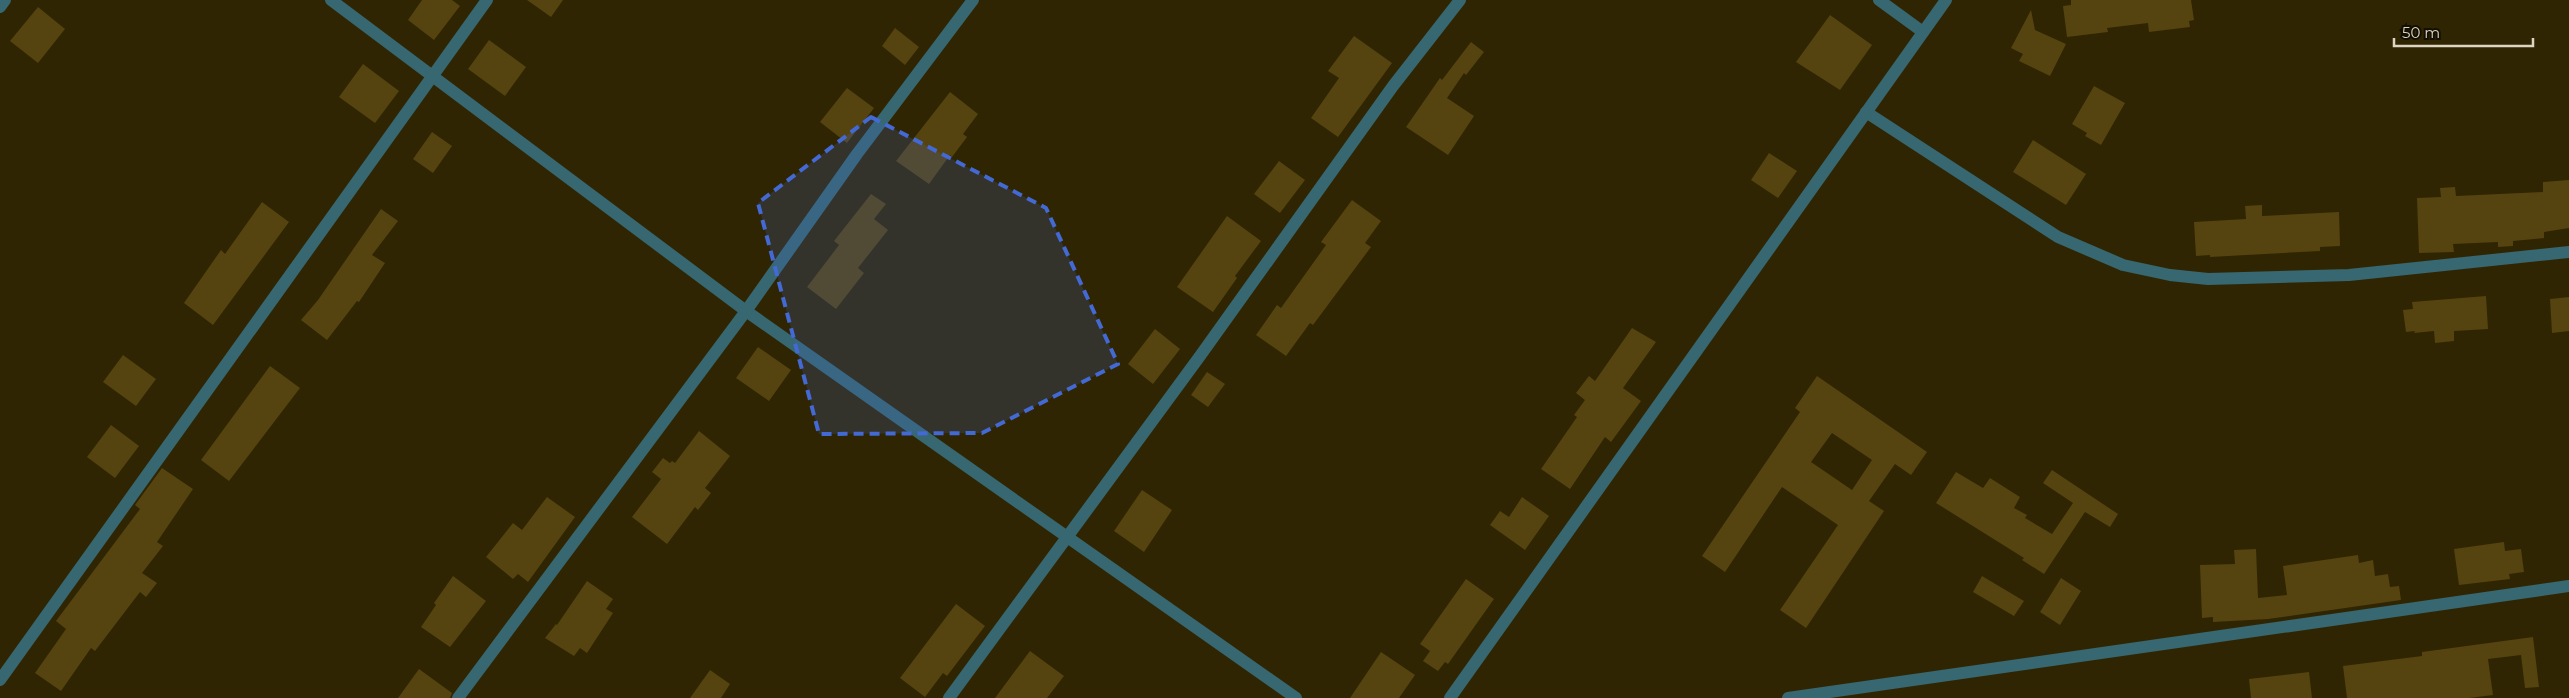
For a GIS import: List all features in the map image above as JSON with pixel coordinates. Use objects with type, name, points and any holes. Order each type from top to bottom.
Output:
[{"type":"street","points":[[0,7],[5,0]]},
{"type":"street","points":[[331,0],[746,312],[1067,535],[1296,698]]},
{"type":"street","points":[[0,680],[488,0]]},
{"type":"street","points":[[458,698],[746,312],[857,154],[973,0]]},
{"type":"street","points":[[948,698],[1200,356],[1393,86],[1460,0]]},
{"type":"street","points":[[1879,0],[1923,32]]},
{"type":"street","points":[[1450,698],[1946,0]]},
{"type":"street","points":[[1866,112],[2058,237],[2123,265],[2170,275],[2208,279],[2349,275],[2569,252]]},
{"type":"street","points":[[1788,698],[2569,586]]},
{"type":"highlighted area","points":[[871,117],[1046,208],[1118,364],[982,433],[819,434],[758,203]]},
{"type":"building","points":[[422,0],[452,0],[460,6],[434,40],[408,20]]},
{"type":"building","points":[[527,0],[563,0],[551,17]]},
{"type":"building","points":[[2071,0],[2191,0],[2194,20],[2189,21],[2190,27],[2149,32],[2148,23],[2107,28],[2108,32],[2067,37],[2063,6],[2071,5]]},
{"type":"building","points":[[38,7],[65,29],[38,63],[10,41]]},
{"type":"building","points":[[2031,10],[2035,30],[2066,44],[2050,76],[2019,61],[2023,54],[2011,48]]},
{"type":"building","points":[[1830,15],[1872,45],[1840,90],[1796,62]]},
{"type":"building","points":[[895,28],[919,47],[905,65],[882,46]]},
{"type":"building","points":[[1354,36],[1392,63],[1338,137],[1311,118],[1339,78],[1328,71]]},
{"type":"building","points":[[489,40],[526,67],[505,96],[468,69]]},
{"type":"building","points":[[1471,42],[1484,52],[1466,75],[1464,73],[1447,98],[1474,116],[1448,155],[1406,127],[1440,78],[1442,80]]},
{"type":"building","points":[[363,64],[399,91],[375,123],[339,97]]},
{"type":"building","points":[[2094,86],[2125,103],[2101,145],[2085,136],[2087,133],[2072,124]]},
{"type":"building","points":[[847,88],[874,108],[847,143],[820,122]]},
{"type":"building","points":[[950,92],[978,114],[963,134],[967,137],[952,157],[950,155],[929,184],[896,161]]},
{"type":"building","points":[[432,132],[452,146],[433,173],[413,159]]},
{"type":"building","points":[[2033,140],[2086,174],[2066,205],[2013,172]]},
{"type":"building","points":[[1769,153],[1797,171],[1778,198],[1751,180]]},
{"type":"building","points":[[1279,161],[1305,180],[1280,213],[1254,194]]},
{"type":"building","points":[[2569,180],[2569,228],[2544,232],[2544,238],[2513,241],[2513,246],[2498,247],[2498,242],[2453,244],[2454,252],[2419,253],[2417,198],[2441,197],[2440,188],[2455,187],[2456,196],[2543,192],[2543,182]]},
{"type":"building","points":[[871,194],[886,204],[874,219],[888,230],[858,268],[864,273],[836,309],[807,287],[839,245],[834,241]]},
{"type":"building","points":[[1352,200],[1381,221],[1365,243],[1371,247],[1313,325],[1310,323],[1286,356],[1256,335],[1277,305],[1281,308],[1326,245],[1321,242]]},
{"type":"building","points":[[262,202],[289,222],[213,325],[184,303],[221,250],[225,254]]},
{"type":"building","points":[[2262,205],[2262,216],[2339,212],[2340,246],[2320,247],[2320,251],[2210,257],[2210,255],[2196,256],[2194,222],[2246,219],[2245,206]]},
{"type":"building","points":[[381,209],[398,221],[372,255],[385,263],[359,302],[357,301],[327,340],[301,320],[318,300]]},
{"type":"building","points":[[1227,216],[1261,241],[1235,276],[1237,278],[1213,312],[1177,287]]},
{"type":"building","points":[[2486,296],[2488,329],[2454,331],[2454,341],[2435,343],[2434,331],[2406,332],[2403,310],[2413,309],[2412,302]]},
{"type":"building","points":[[2569,297],[2569,331],[2552,333],[2550,299]]},
{"type":"building","points":[[1632,328],[1656,342],[1623,388],[1641,401],[1611,442],[1605,437],[1570,489],[1541,469],[1577,417],[1574,415],[1585,400],[1576,393],[1589,376],[1595,381]]},
{"type":"building","points":[[1155,329],[1180,349],[1153,384],[1128,364]]},
{"type":"building","points":[[758,347],[791,370],[769,401],[736,378]]},
{"type":"building","points":[[123,355],[156,379],[136,406],[103,382]]},
{"type":"building","points":[[270,366],[300,388],[229,481],[201,460]]},
{"type":"building","points":[[1207,372],[1225,384],[1208,407],[1191,395]]},
{"type":"building","points":[[1817,376],[1927,452],[1911,475],[1895,464],[1869,501],[1884,511],[1806,628],[1780,610],[1838,525],[1782,487],[1725,572],[1702,556],[1800,412],[1795,408]],"holes":[[[1832,433],[1872,460],[1852,490],[1811,462]]]},
{"type":"building","points":[[111,425],[139,446],[115,478],[87,457]]},
{"type":"building","points":[[699,431],[730,456],[705,488],[711,493],[698,510],[695,507],[667,544],[632,517],[661,479],[652,472],[663,458],[670,463],[672,461],[675,463]]},
{"type":"building","points":[[162,468],[193,489],[157,542],[163,546],[142,573],[157,583],[146,597],[140,592],[95,651],[91,648],[61,691],[35,673],[66,629],[56,621],[140,509],[135,505]]},
{"type":"building","points":[[2052,470],[2118,514],[2110,527],[2085,512],[2044,574],[2022,560],[2024,558],[1936,503],[1956,472],[1983,488],[1990,478],[2020,497],[2014,508],[2027,515],[2025,518],[2052,534],[2073,503],[2043,483]]},
{"type":"building","points":[[1142,490],[1172,510],[1144,552],[1114,531]]},
{"type":"building","points":[[547,497],[575,517],[528,582],[518,574],[513,579],[486,557],[513,523],[522,530]]},
{"type":"building","points":[[1522,497],[1549,516],[1525,550],[1490,525],[1500,511],[1509,517]]},
{"type":"building","points":[[2504,542],[2505,551],[2521,549],[2524,572],[2509,574],[2510,579],[2459,585],[2454,549]]},
{"type":"building","points":[[2256,549],[2258,598],[2287,595],[2283,566],[2358,555],[2359,563],[2373,560],[2375,576],[2388,574],[2390,587],[2399,586],[2401,600],[2268,619],[2213,622],[2213,617],[2202,618],[2200,565],[2235,564],[2234,550]]},
{"type":"building","points":[[453,576],[486,601],[450,647],[421,627],[436,605],[434,603]]},
{"type":"building","points":[[1982,576],[2024,601],[2014,616],[1973,592]]},
{"type":"building","points":[[2061,578],[2081,591],[2060,625],[2040,612]]},
{"type":"building","points":[[1466,579],[1494,599],[1448,664],[1445,662],[1438,671],[1423,661],[1430,651],[1420,644]]},
{"type":"building","points":[[587,581],[613,599],[606,609],[613,613],[587,653],[580,648],[574,656],[545,638],[557,625]]},
{"type":"building","points":[[956,604],[985,626],[947,676],[943,673],[925,697],[900,678]]},
{"type":"building","points":[[2533,637],[2539,687],[2525,688],[2521,655],[2488,659],[2493,695],[2469,698],[2347,698],[2343,666],[2422,656],[2422,652]]},
{"type":"building","points":[[1030,651],[1064,676],[1047,698],[995,698]]},
{"type":"building","points":[[1381,652],[1415,675],[1399,698],[1350,698]]},
{"type":"building","points":[[419,669],[452,693],[450,698],[398,698]]},
{"type":"building","points":[[710,670],[730,684],[721,698],[690,698]]},
{"type":"building","points":[[2309,672],[2312,698],[2251,698],[2249,679]]}]
